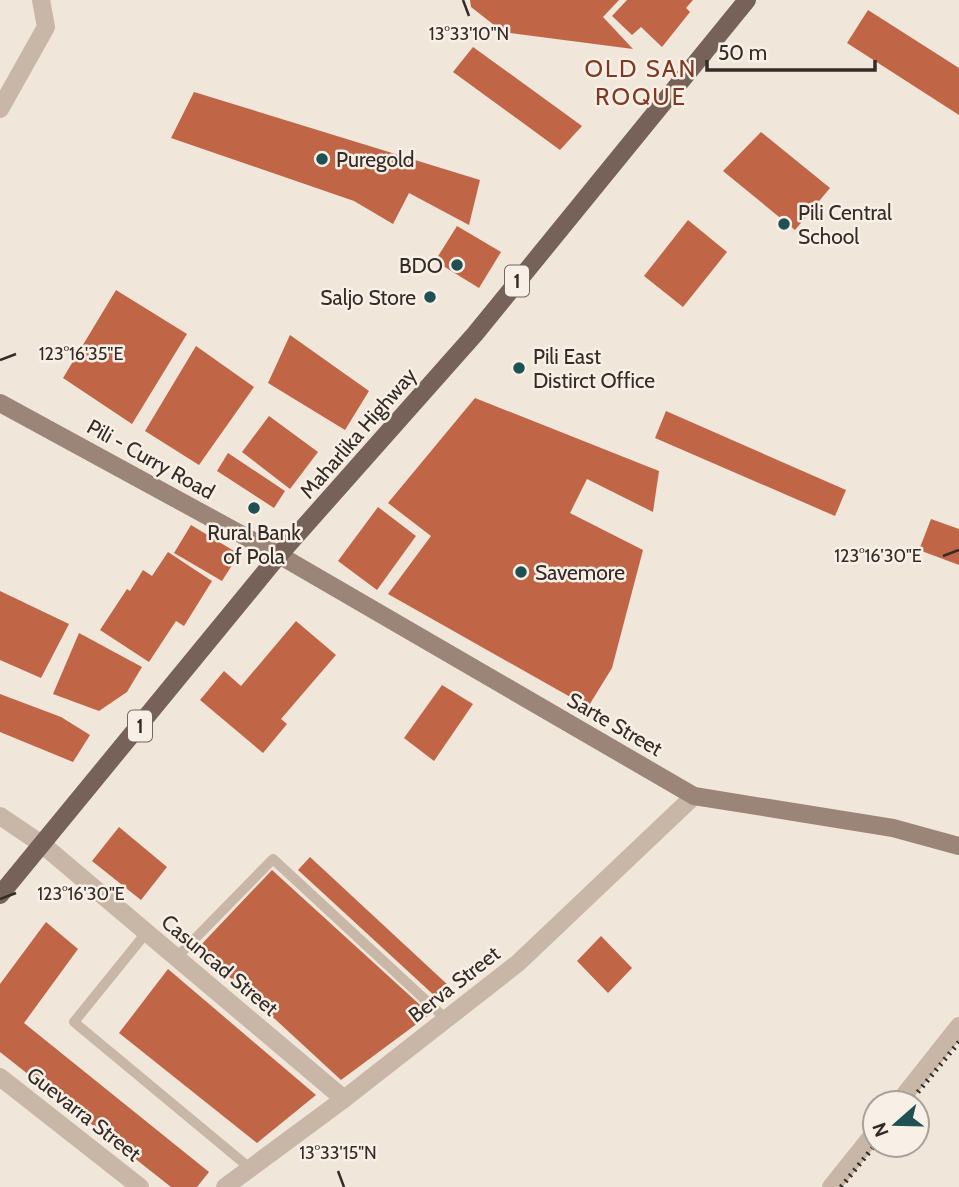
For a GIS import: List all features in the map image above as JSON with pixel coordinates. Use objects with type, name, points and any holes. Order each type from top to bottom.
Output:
[{"type":"main road","name":"Maharlika Highway","points":[[0,895],[279,555],[475,334],[747,0]]},
{"type":"street","points":[[0,109],[47,27],[41,0]]},
{"type":"street","name":"Pili - Curry Road","points":[[0,403],[279,555]]},
{"type":"street","name":"Sarte Street","points":[[279,555],[694,796],[893,828],[959,846]]},
{"type":"street","name":"Berva Street","points":[[225,1187],[344,1099],[518,962],[694,796]]},
{"type":"street","name":"Casuncad Street","points":[[0,816],[43,845],[344,1099]]},
{"type":"street","points":[[909,1089],[959,1026]]},
{"type":"street","name":"Guevarra Street","points":[[0,1077],[140,1187]]},
{"type":"street","points":[[831,1187],[861,1150]]},
{"type":"lane","points":[[176,958],[273,859],[446,1019]]},
{"type":"lane","points":[[146,933],[74,1022],[251,1169]]},
{"type":"building","points":[[470,0],[619,0],[603,17],[633,49],[503,32],[471,7]]},
{"type":"building","points":[[627,0],[693,0],[686,8],[690,12],[662,47],[641,27],[632,35],[612,16]]},
{"type":"building","points":[[868,10],[959,68],[959,115],[847,43]]},
{"type":"building","points":[[473,47],[582,126],[560,150],[453,72]]},
{"type":"building","name":"Puregold","points":[[194,92],[480,180],[469,225],[409,193],[393,224],[354,201],[171,138]]},
{"type":"building","points":[[761,132],[830,188],[795,230],[723,171]]},
{"type":"building","points":[[688,220],[727,252],[683,307],[644,276]]},
{"type":"building","points":[[457,226],[501,252],[479,288],[435,261]]},
{"type":"building","points":[[116,290],[187,334],[132,424],[63,378]]},
{"type":"building","points":[[290,335],[369,391],[345,430],[268,383]]},
{"type":"building","points":[[196,346],[254,387],[199,465],[145,431]]},
{"type":"building","name":"Savemore","points":[[475,398],[659,471],[653,512],[587,479],[570,513],[643,550],[612,668],[588,707],[388,594],[431,536],[388,503]]},
{"type":"building","points":[[666,411],[846,490],[835,516],[655,438]]},
{"type":"building","points":[[269,416],[318,452],[290,489],[242,452]]},
{"type":"building","points":[[228,453],[285,491],[274,508],[217,471]]},
{"type":"building","points":[[378,507],[416,536],[377,590],[338,561]]},
{"type":"building","points":[[931,519],[959,529],[959,565],[919,550]]},
{"type":"building","points":[[191,525],[239,554],[222,581],[174,553]]},
{"type":"building","points":[[168,552],[212,581],[184,626],[176,621],[149,662],[100,630],[143,570],[152,576]]},
{"type":"building","points":[[0,591],[69,624],[41,678],[0,660]]},
{"type":"building","points":[[296,621],[336,655],[281,719],[287,724],[263,753],[200,700],[224,671],[241,686]]},
{"type":"building","points":[[79,633],[142,667],[127,692],[99,711],[53,694]]},
{"type":"building","points":[[442,685],[473,704],[434,761],[404,738]]},
{"type":"building","points":[[0,694],[61,717],[90,735],[73,762],[0,732]]},
{"type":"building","points":[[119,827],[167,867],[141,900],[92,861]]},
{"type":"building","points":[[310,857],[449,986],[437,998],[298,870]]},
{"type":"building","points":[[272,870],[430,1014],[341,1080],[198,948]]},
{"type":"building","points":[[46,922],[78,949],[24,1023],[209,1172],[197,1187],[171,1187],[0,1052],[0,984]]},
{"type":"building","points":[[601,936],[632,968],[608,993],[577,961]]},
{"type":"building","points":[[168,969],[316,1095],[257,1143],[119,1033]]},
{"type":"railway","points":[[920,1089],[959,1042]]},
{"type":"railway","points":[[841,1187],[864,1159]]},
{"type":"place","name":"Puregold","points":[[322,159]]},
{"type":"place","name":"Pili Central School","points":[[784,224]]},
{"type":"place","name":"BDO","points":[[457,265]]},
{"type":"place","name":"Saljo Store","points":[[430,297]]},
{"type":"place","name":"Pili East Distirct Office","points":[[519,368]]},
{"type":"place","name":"Rural Bank of Pola","points":[[254,508]]},
{"type":"place","name":"Savemore","points":[[521,572]]},
{"type":"district","name":"OLD SAN ROQUE","points":[[641,82]]}]
